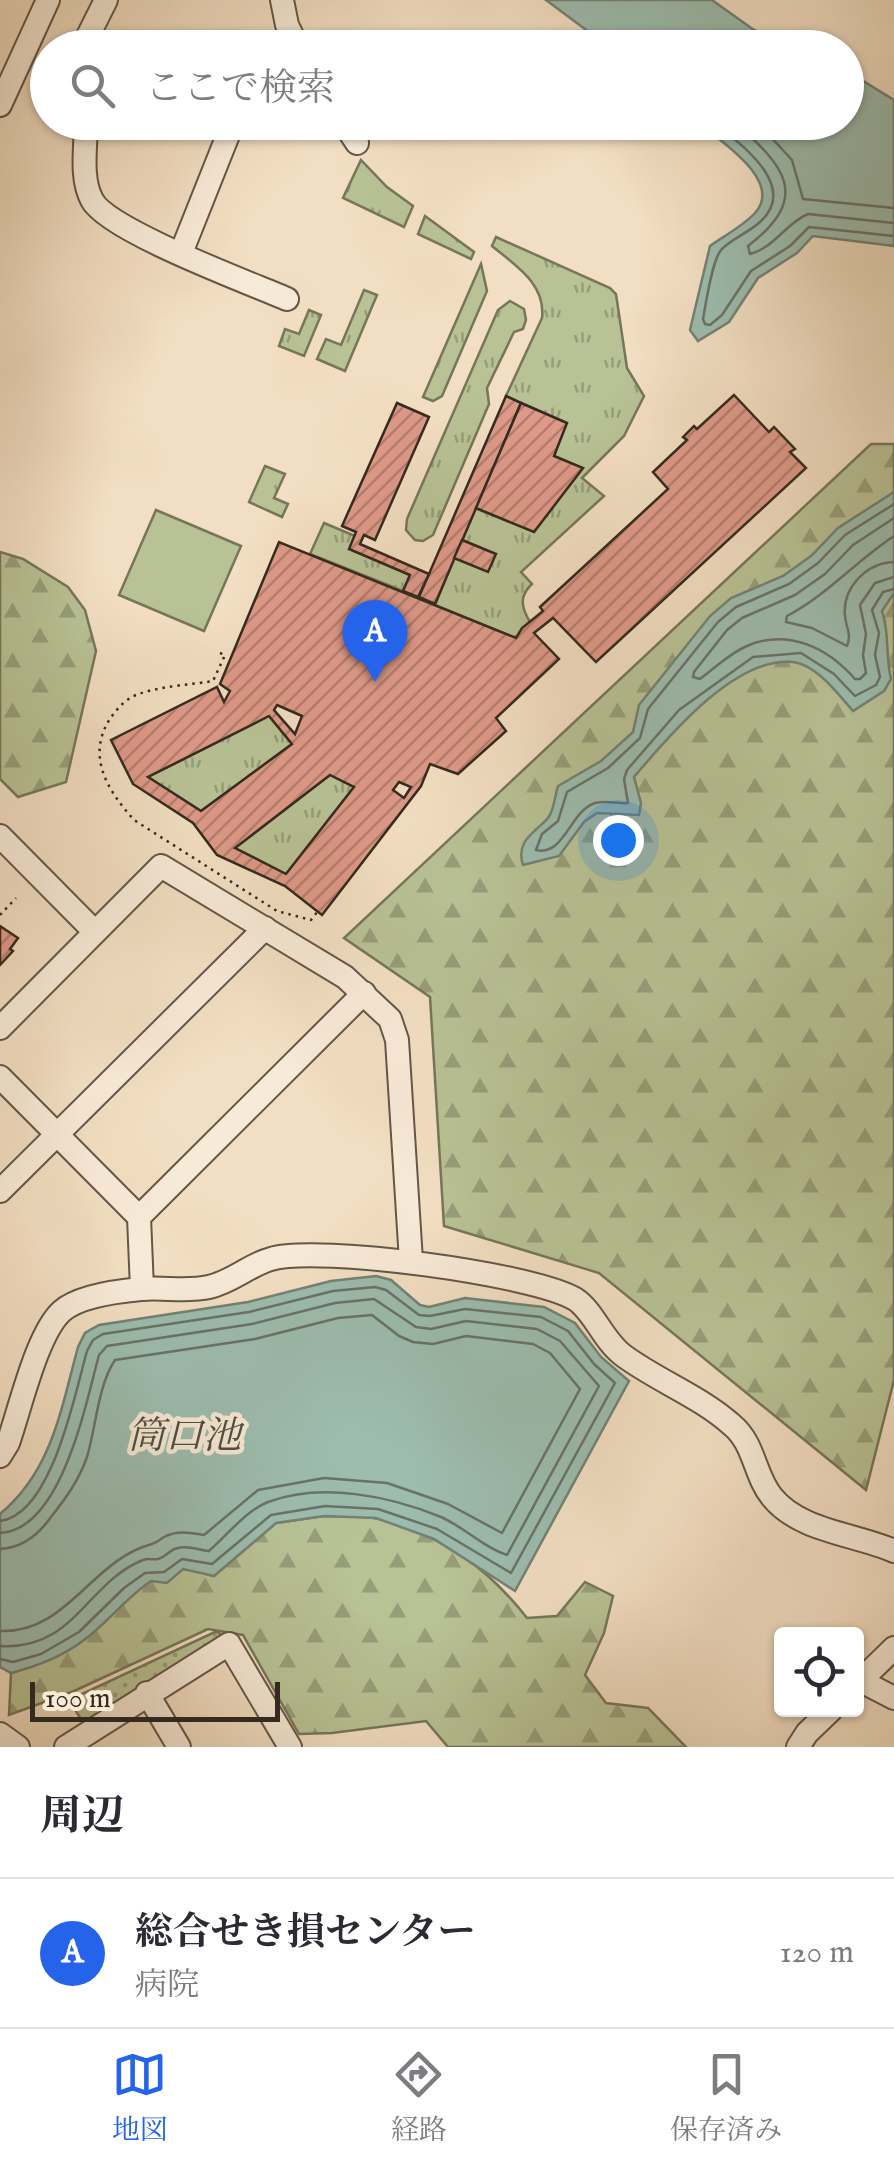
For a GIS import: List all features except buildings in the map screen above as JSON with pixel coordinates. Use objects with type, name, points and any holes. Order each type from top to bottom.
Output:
[{"type":"street","points":[[34,30],[48,0]]},
{"type":"street","points":[[91,30],[106,0]]},
{"type":"street","points":[[282,0],[289,30]]},
{"type":"street","points":[[0,105],[30,39]]},
{"type":"street","points":[[86,140],[85,172],[92,200],[100,212],[181,253],[287,299]]},
{"type":"street","points":[[181,253],[226,140]]},
{"type":"street","points":[[0,836],[95,932]]},
{"type":"street","points":[[0,1028],[161,866],[345,977],[390,1020],[396,1040],[411,1261]]},
{"type":"street","points":[[0,1192],[264,928]]},
{"type":"street","points":[[139,1217],[364,993]]},
{"type":"street","points":[[0,1077],[139,1217],[142,1289]]},
{"type":"street","points":[[0,1456],[8,1443],[47,1328],[64,1309],[142,1289],[197,1290],[220,1285],[270,1259],[305,1256],[411,1261],[554,1289],[580,1302],[606,1341],[623,1355],[733,1426],[750,1446],[772,1497],[790,1513],[805,1524],[864,1538],[894,1551]]},
{"type":"street","points":[[66,1747],[229,1644],[290,1747]]},
{"type":"street","points":[[864,1678],[894,1648]]},
{"type":"street","points":[[864,1685],[894,1698]]},
{"type":"street","points":[[147,1693],[179,1747]]},
{"type":"street","points":[[798,1747],[823,1717]]},
{"type":"street","points":[[0,1734],[18,1747]]},
{"type":"path","points":[[220,653],[225,655],[213,681],[141,693],[126,700],[101,734],[99,756],[103,776],[115,799],[134,820],[276,911],[312,920],[318,911]]},
{"type":"path","points":[[0,915],[16,898]]},
{"type":"green space","points":[[361,160],[413,206],[404,227],[343,198]]},
{"type":"green space","points":[[425,216],[474,252],[471,259],[418,234]]},
{"type":"green space","points":[[496,237],[616,294],[627,368],[644,396],[624,436],[582,478],[604,496],[521,572],[532,584],[523,602],[530,622],[516,638],[435,605],[454,558],[495,554],[462,540],[475,508],[534,532],[582,468],[554,456],[566,423],[506,396],[542,318],[542,306],[528,277],[492,246]]},
{"type":"green space","points":[[481,264],[487,291],[442,396],[433,401],[423,397]]},
{"type":"green space","points":[[364,290],[377,295],[345,371],[317,359],[326,339],[341,345]]},
{"type":"green space","points":[[510,301],[524,309],[523,329],[514,332],[487,388],[489,404],[433,535],[423,541],[415,540],[406,530],[407,519],[498,310]]},
{"type":"green space","points":[[309,310],[321,315],[304,356],[279,346],[285,329],[299,334]]},
{"type":"green space","points":[[871,444],[894,444],[894,1380],[866,1490],[599,1273],[444,1226],[430,997],[344,938]]},
{"type":"green space","points":[[265,466],[285,474],[274,498],[288,504],[282,517],[249,502]]},
{"type":"green space","points":[[156,510],[241,546],[204,631],[119,595]]},
{"type":"green space","points":[[324,523],[355,536],[350,549],[410,575],[403,591],[310,554]]},
{"type":"green space","points":[[0,552],[23,559],[68,587],[85,610],[96,651],[66,782],[18,797],[0,779]]},
{"type":"green space","points":[[269,716],[292,744],[201,811],[148,777]]},
{"type":"green space","points":[[330,775],[354,787],[286,874],[235,848]]},
{"type":"green space","points":[[324,1516],[379,1519],[443,1544],[479,1568],[527,1618],[557,1616],[585,1582],[613,1596],[604,1633],[585,1675],[606,1703],[648,1708],[686,1747],[448,1747],[426,1721],[299,1734],[243,1635],[208,1629],[72,1692],[9,1715],[11,1673],[73,1647],[154,1579],[183,1569],[214,1576],[276,1523]]},
{"type":"green space","points":[[217,1631],[225,1639],[84,1724],[69,1700]]},
{"type":"water","points":[[546,0],[712,0],[754,30],[586,30]]},
{"type":"water","points":[[864,81],[894,100],[894,246],[813,236],[797,253],[758,278],[729,322],[698,341],[690,330],[710,246],[750,218],[762,201],[756,175],[720,140],[864,140]]},
{"type":"water","points":[[894,492],[894,593],[882,611],[891,679],[884,691],[853,711],[826,681],[802,664],[771,664],[748,672],[704,702],[634,777],[641,803],[639,815],[597,813],[584,822],[559,856],[523,865],[524,843],[550,815],[558,786],[601,761],[633,732],[639,705],[710,616],[731,598],[783,576],[811,556],[838,528]]},
{"type":"water","name":"筒口池","points":[[376,1276],[391,1280],[420,1305],[429,1307],[465,1298],[544,1307],[575,1323],[601,1357],[629,1381],[515,1591],[434,1539],[376,1518],[324,1516],[276,1523],[214,1576],[183,1569],[167,1583],[151,1581],[67,1651],[11,1673],[0,1667],[0,1514],[18,1497],[43,1459],[85,1333],[99,1325],[248,1302],[331,1281]]},
{"type":"place","name":"総合せき損センター","points":[[375,682]]}]
